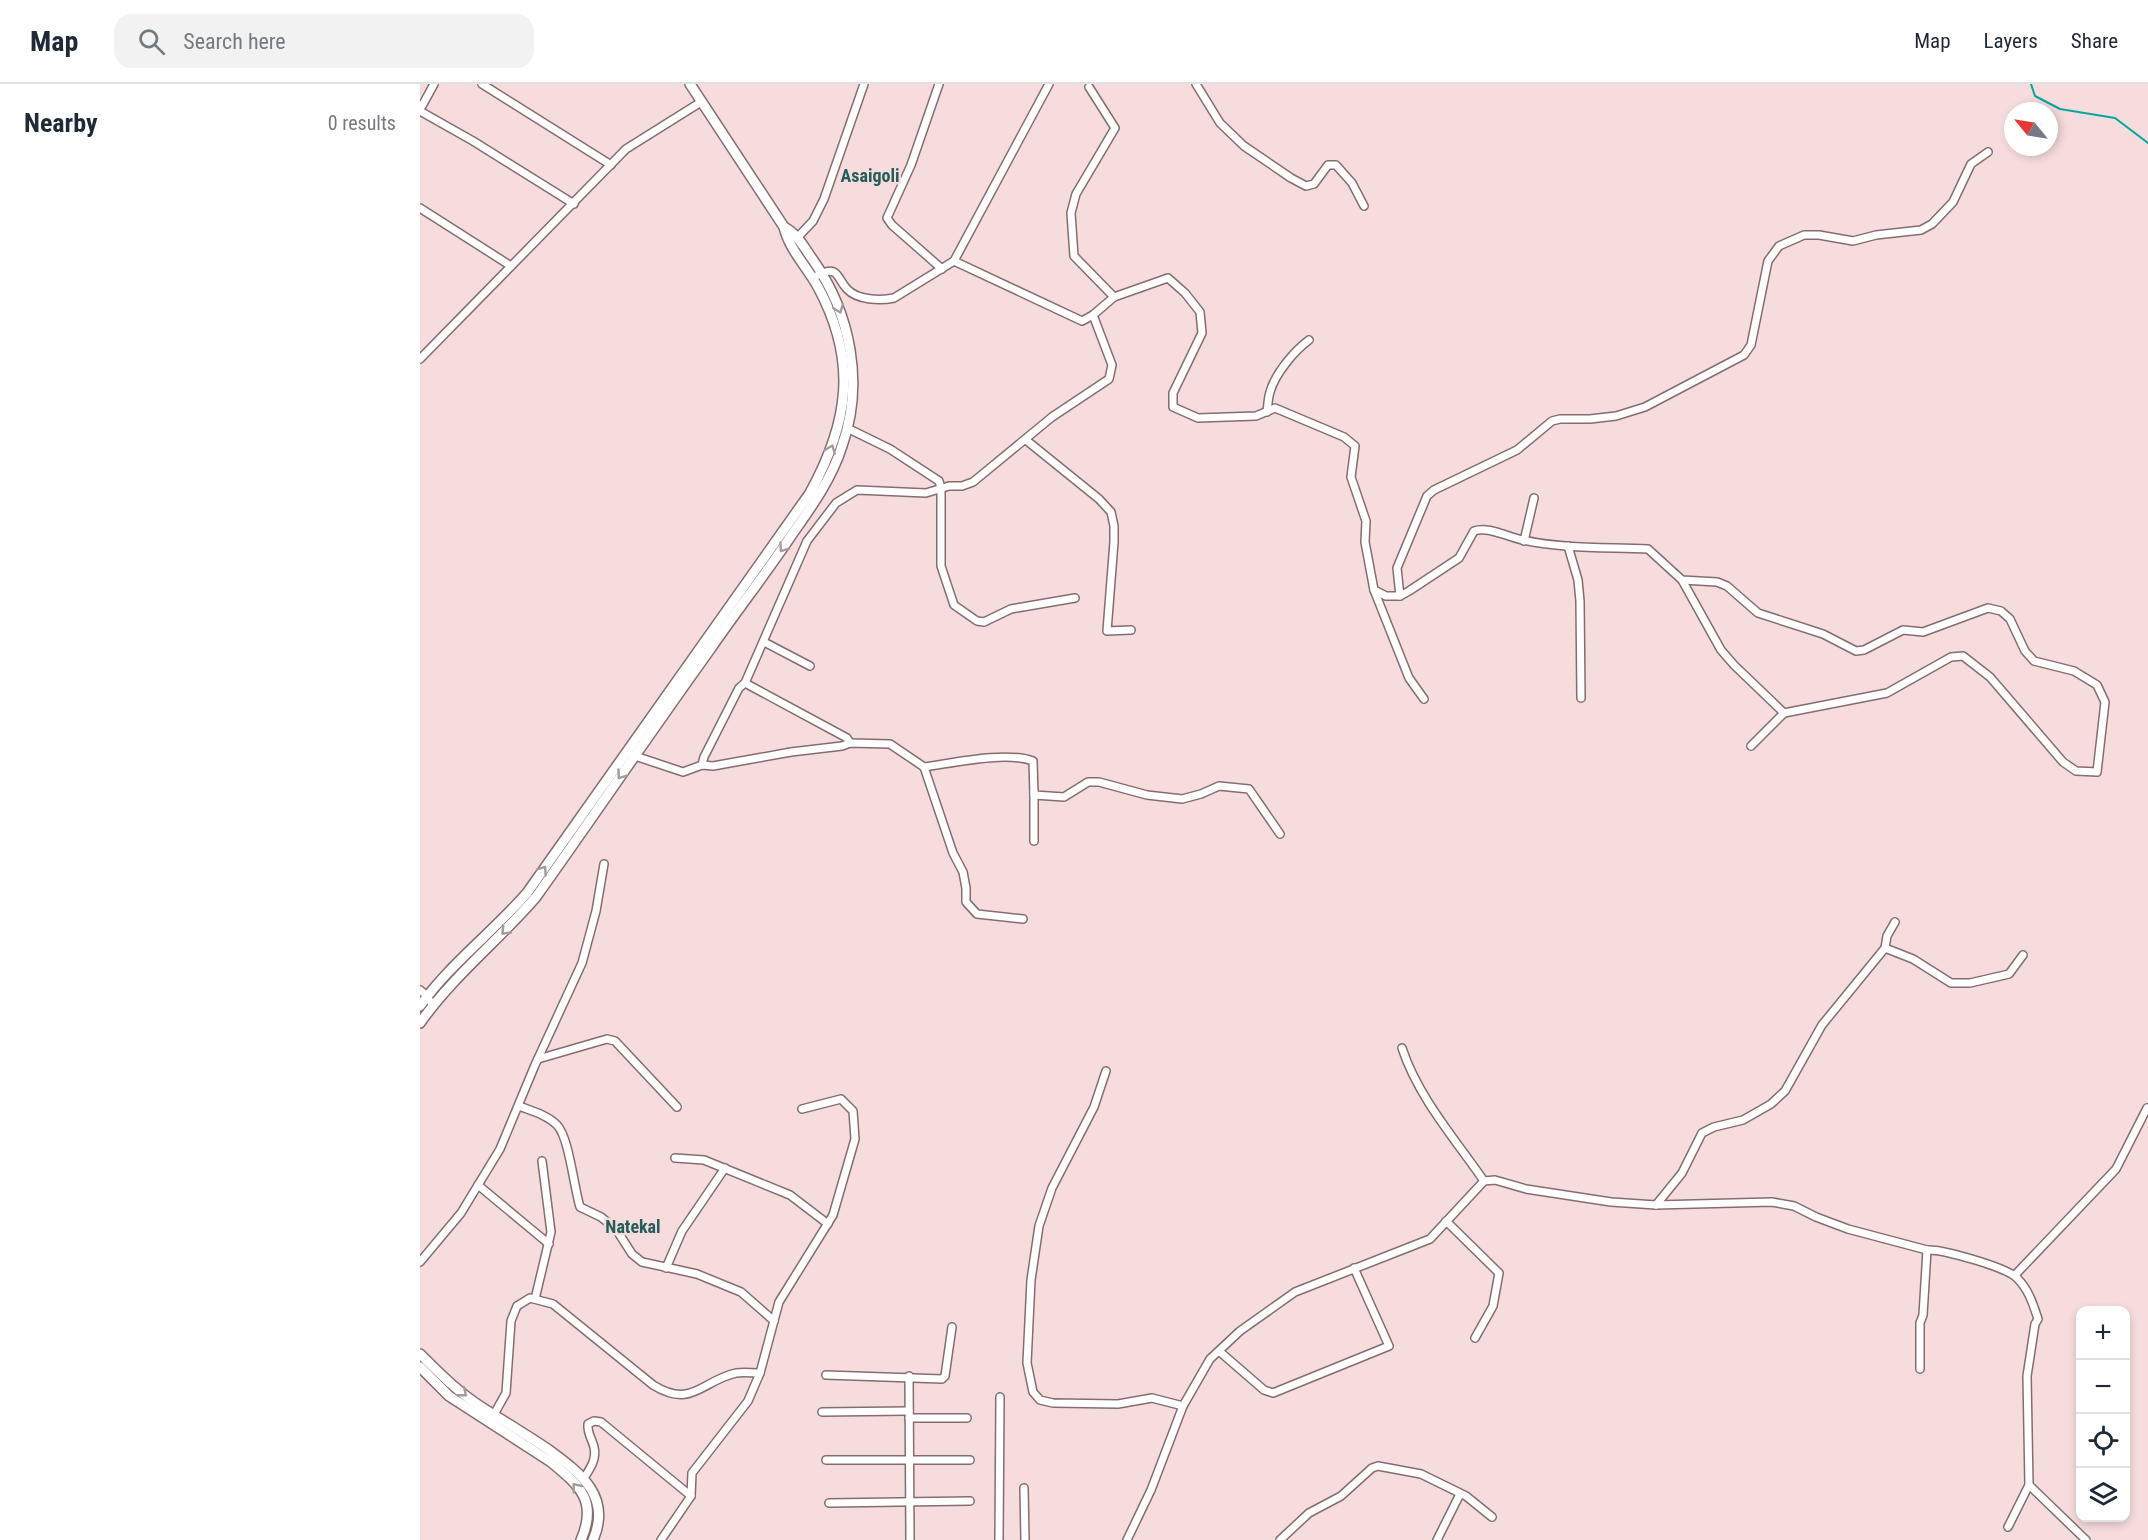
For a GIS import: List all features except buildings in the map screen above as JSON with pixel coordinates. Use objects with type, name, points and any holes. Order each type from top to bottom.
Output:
[{"type":"main road","points":[[420,1023],[433,1006],[536,897],[629,754],[810,493],[831,450],[842,412],[843,364],[838,334],[817,275],[786,237],[784,227],[690,84]]},
{"type":"main road","points":[[420,1006],[424,993],[527,893],[805,516],[828,478],[842,448],[847,428],[853,395],[852,360],[841,312],[817,275],[794,232],[784,227]]},
{"type":"main road","points":[[420,1353],[461,1393],[566,1475],[585,1499],[589,1510],[588,1522],[581,1540]]},
{"type":"main road","points":[[420,1367],[449,1396],[491,1418],[517,1428],[577,1471],[597,1502],[598,1521],[593,1540]]},
{"type":"street","points":[[434,84],[420,107],[574,204]]},
{"type":"street","points":[[482,84],[611,165]]},
{"type":"street","points":[[797,238],[813,221],[824,200],[864,84]]},
{"type":"street","points":[[939,84],[911,165],[887,218],[942,269]]},
{"type":"street","points":[[817,275],[830,270],[835,272],[848,290],[861,297],[884,300],[894,298],[954,261],[1049,84]]},
{"type":"street","points":[[1196,84],[1220,123],[1244,146],[1306,186],[1314,184],[1328,165],[1336,165],[1352,183],[1364,206]]},
{"type":"street","points":[[1089,85],[1115,128],[1076,194],[1071,213],[1074,256],[1114,297]]},
{"type":"street","points":[[420,358],[626,149],[701,102]]},
{"type":"street","points":[[1400,596],[1397,568],[1427,496],[1434,490],[1516,450],[1552,421],[1616,416],[1646,407],[1744,356],[1751,345],[1768,261],[1779,246],[1804,235],[1819,235],[1853,241],[1876,235],[1921,230],[1932,224],[1953,202],[1971,164],[1988,152]]},
{"type":"street","points":[[420,208],[511,266]]},
{"type":"street","points":[[954,261],[1082,321],[1114,297],[1168,278],[1185,293],[1200,312],[1202,333],[1173,393],[1173,407],[1198,418],[1256,416],[1275,408],[1344,437],[1355,446],[1351,477],[1366,521],[1365,542],[1374,590],[1409,678],[1424,699]]},
{"type":"street","points":[[702,765],[740,688],[745,683],[807,541],[836,503],[857,490],[926,492],[973,482],[1052,417],[1109,379],[1112,365],[1093,315]]},
{"type":"street","points":[[1267,412],[1270,391],[1294,351],[1309,340]]},
{"type":"street","points":[[847,428],[923,469],[939,481],[941,488],[941,566],[954,605],[977,621],[984,622],[1011,609],[1075,598]]},
{"type":"street","points":[[1026,440],[1099,499],[1111,513],[1114,542],[1107,631],[1131,630]]},
{"type":"street","points":[[1524,541],[1534,498]]},
{"type":"street","points":[[1374,590],[1386,596],[1400,596],[1459,558],[1474,531],[1482,529],[1524,541],[1568,546],[1648,549],[1682,580],[1721,650],[1784,713]]},
{"type":"street","points":[[1568,546],[1578,580],[1580,601],[1581,698]]},
{"type":"street","points":[[1682,580],[1717,582],[1727,586],[1758,614],[1823,634],[1856,651],[1864,650],[1903,630],[1923,632],[1988,608],[2001,611],[2010,619],[2025,651],[2034,661],[2074,671],[2097,685],[2105,702],[2097,772],[2076,771],[2063,762],[1990,677],[1963,656],[1951,657],[1887,693],[1784,713],[1751,746]]},
{"type":"street","points":[[764,642],[810,666]]},
{"type":"street","points":[[745,683],[847,738],[850,743]]},
{"type":"street","points":[[629,754],[683,772],[702,765],[713,766],[850,743],[890,744],[924,767],[953,853],[963,873],[966,902],[977,914],[1023,919]]},
{"type":"street","points":[[924,767],[978,759],[1023,758],[1033,761],[1035,841]]},
{"type":"street","points":[[1034,795],[1064,797],[1088,782],[1099,782],[1147,795],[1182,799],[1219,786],[1249,789],[1280,834]]},
{"type":"street","points":[[420,1262],[461,1213],[500,1149],[582,963],[596,911],[604,864]]},
{"type":"street","points":[[1656,1205],[1682,1173],[1702,1133],[1714,1127],[1743,1120],[1771,1104],[1785,1091],[1822,1025],[1885,948],[1887,936],[1895,922]]},
{"type":"street","points":[[1885,948],[1913,959],[1951,983],[1970,983],[2009,974],[2023,956]]},
{"type":"street","points":[[424,993],[433,1006]]},
{"type":"street","points":[[538,1059],[607,1039],[615,1041],[677,1107]]},
{"type":"street","points":[[1402,1048],[1407,1064],[1424,1094],[1484,1181]]},
{"type":"street","points":[[1106,1071],[1094,1107],[1052,1188],[1039,1226],[1031,1280],[1027,1363],[1033,1392],[1040,1400],[1053,1403],[1118,1404],[1152,1398],[1183,1406]]},
{"type":"street","points":[[661,1540],[691,1496],[692,1473],[748,1401],[760,1373],[779,1302],[833,1215],[855,1140],[853,1111],[841,1099],[802,1109]]},
{"type":"street","points":[[519,1106],[542,1115],[558,1126],[567,1148],[580,1207],[601,1217],[616,1228],[632,1254],[642,1262],[697,1274],[741,1292],[774,1321]]},
{"type":"street","points":[[2014,1275],[2116,1169],[2147,1108]]},
{"type":"street","points":[[675,1158],[704,1160],[789,1195],[828,1224]]},
{"type":"street","points":[[535,1299],[550,1232],[542,1161]]},
{"type":"street","points":[[666,1268],[682,1231],[725,1168]]},
{"type":"street","points":[[1127,1540],[1150,1490],[1183,1406],[1210,1359],[1240,1331],[1295,1292],[1430,1239],[1484,1181],[1495,1180],[1526,1189],[1611,1202],[1656,1205],[1772,1202],[1794,1206],[1848,1229],[1967,1258],[2014,1275],[2028,1291],[2038,1319],[2035,1324],[2027,1376],[2029,1485],[2008,1527]]},
{"type":"street","points":[[478,1185],[549,1244]]},
{"type":"street","points":[[1446,1221],[1499,1273],[1493,1306],[1475,1338]]},
{"type":"street","points":[[1920,1369],[1920,1323],[1923,1315],[1927,1250]]},
{"type":"street","points":[[1219,1351],[1264,1390],[1273,1393],[1389,1346],[1354,1268]]},
{"type":"street","points":[[491,1418],[506,1393],[511,1321],[517,1306],[530,1298],[554,1304],[664,1392],[688,1395],[737,1373],[760,1373]]},
{"type":"street","points":[[826,1375],[909,1376],[939,1380],[945,1376],[952,1327]]},
{"type":"street","points":[[909,1376],[910,1540]]},
{"type":"street","points":[[999,1540],[1000,1398]]},
{"type":"street","points":[[822,1412],[967,1418]]},
{"type":"street","points":[[584,1479],[594,1462],[595,1449],[587,1430],[588,1424],[594,1421],[602,1422],[691,1496]]},
{"type":"street","points":[[826,1460],[970,1460]]},
{"type":"street","points":[[1280,1540],[1309,1513],[1341,1496],[1372,1468],[1378,1466],[1421,1474],[1466,1496],[1492,1516]]},
{"type":"street","points":[[2029,1485],[2086,1540]]},
{"type":"street","points":[[1024,1488],[1025,1540]]},
{"type":"street","points":[[1437,1540],[1460,1494]]},
{"type":"street","points":[[829,1503],[970,1501]]},
{"type":"waterway","points":[[2031,84],[2035,96],[2060,109],[2115,118],[2148,143]]},
{"type":"district","name":"Asaigoli","points":[[870,175]]},
{"type":"district","name":"Natekal","points":[[633,1226]]}]
